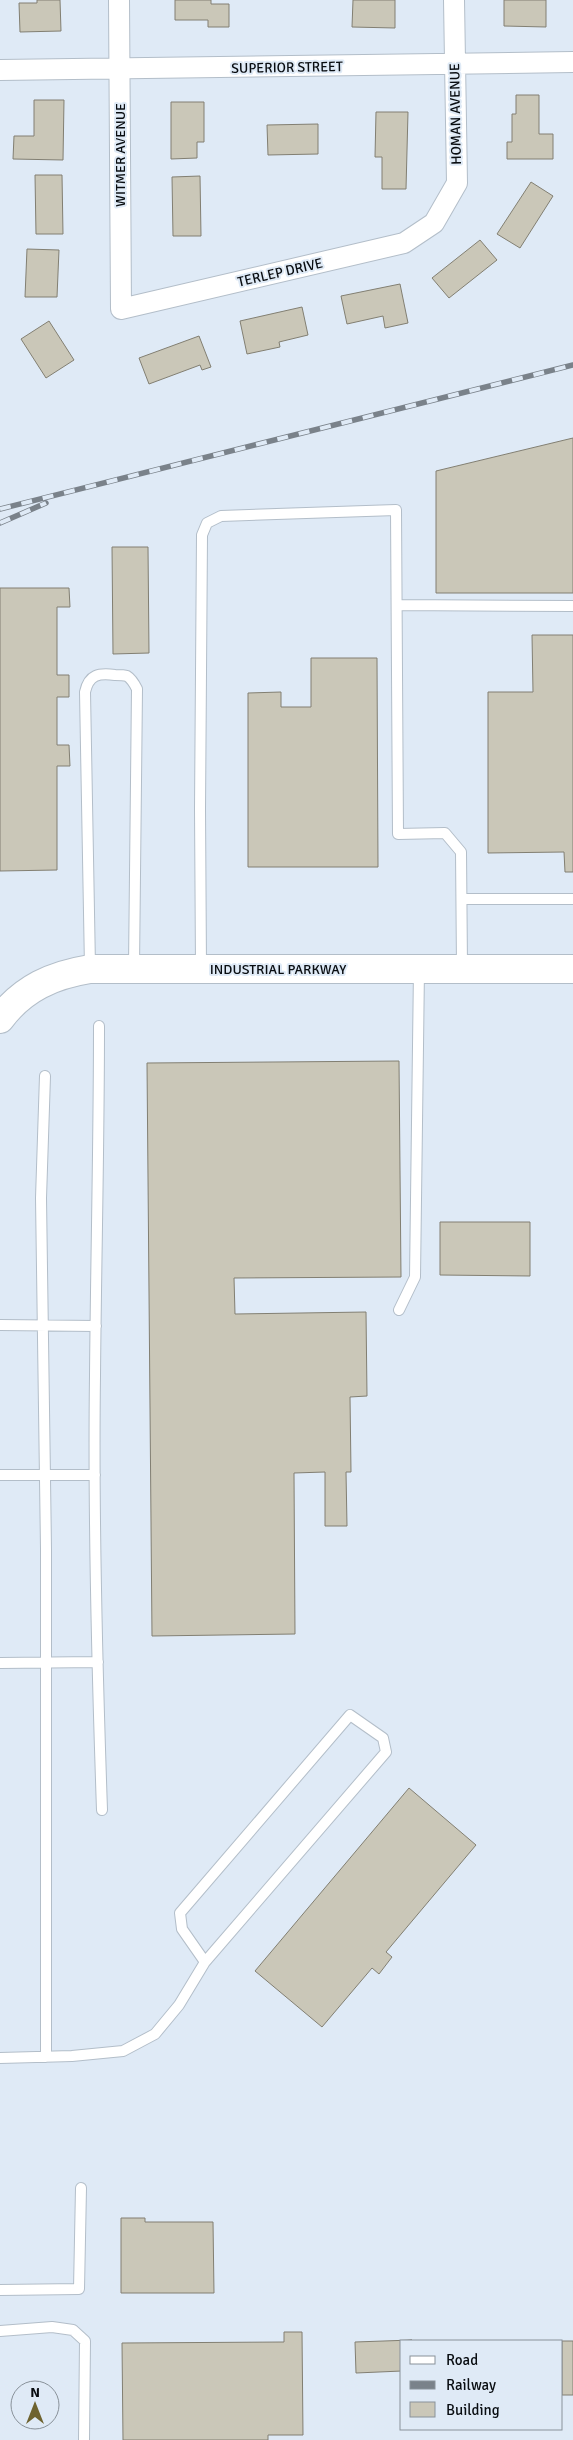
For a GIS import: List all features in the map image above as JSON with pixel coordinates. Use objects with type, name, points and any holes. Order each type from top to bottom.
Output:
[{"type":"street","name":"WITMER AVENUE","points":[[119,0],[121,309]]},
{"type":"street","name":"HOMAN AVENUE","points":[[434,223],[457,183],[454,0]]},
{"type":"street","name":"SUPERIOR STREET","points":[[0,70],[573,62]]},
{"type":"street","name":"TERLEP DRIVE","points":[[121,309],[404,243],[434,223]]},
{"type":"street","name":"INDUSTRIAL PARKWAY","points":[[0,1019],[8,1008],[30,989],[64,973],[90,969],[573,969]]},
{"type":"lane","points":[[201,969],[202,535],[207,522],[221,516],[396,510],[398,834],[445,833],[461,852],[462,969]]},
{"type":"lane","points":[[397,606],[573,606]]},
{"type":"lane","points":[[90,969],[85,692],[87,681],[92,676],[102,674],[126,676],[132,679],[137,689],[134,968]]},
{"type":"lane","points":[[462,899],[573,899]]},
{"type":"lane","points":[[400,1310],[415,1277],[419,969]]},
{"type":"lane","points":[[99,1026],[96,1475],[102,1810]]},
{"type":"lane","points":[[45,1076],[41,1198],[47,1662],[46,2057]]},
{"type":"lane","points":[[0,1325],[96,1326]]},
{"type":"lane","points":[[0,1475],[96,1475]]},
{"type":"lane","points":[[0,1663],[98,1662]]},
{"type":"lane","points":[[0,2058],[46,2057],[123,2051],[155,2034],[180,2005],[205,1962],[386,1752],[383,1738],[350,1715],[180,1913],[182,1929],[205,1962]]},
{"type":"lane","points":[[0,2290],[79,2289],[81,2188]]},
{"type":"lane","points":[[0,2331],[52,2327],[73,2330],[85,2341],[84,2440]]},
{"type":"building","points":[[37,0],[60,0],[61,31],[20,32],[19,3],[37,3]]},
{"type":"building","points":[[175,0],[211,0],[211,4],[229,4],[229,27],[208,27],[208,20],[175,20]]},
{"type":"building","points":[[353,0],[395,0],[395,28],[352,27]]},
{"type":"building","points":[[504,0],[546,0],[546,27],[504,26]]},
{"type":"building","points":[[516,95],[539,95],[539,134],[553,134],[553,159],[507,159],[507,142],[512,142],[512,114],[516,114]]},
{"type":"building","points":[[34,100],[64,100],[63,160],[13,159],[14,136],[34,136]]},
{"type":"building","points":[[171,102],[204,102],[204,142],[197,142],[197,158],[171,159]]},
{"type":"building","points":[[376,112],[408,112],[406,189],[382,189],[382,157],[375,157]]},
{"type":"building","points":[[318,124],[318,154],[268,155],[267,125]]},
{"type":"building","points":[[35,175],[62,175],[63,234],[36,234]]},
{"type":"building","points":[[200,176],[201,236],[173,236],[172,177]]},
{"type":"building","points":[[531,182],[553,196],[520,248],[497,234]]},
{"type":"building","points":[[480,240],[497,260],[449,298],[432,278]]},
{"type":"building","points":[[27,249],[59,250],[57,297],[25,297]]},
{"type":"building","points":[[400,284],[408,323],[385,328],[383,316],[347,324],[341,296]]},
{"type":"building","points":[[302,307],[308,335],[279,342],[280,347],[247,354],[240,321]]},
{"type":"building","points":[[49,321],[74,360],[46,378],[21,339]]},
{"type":"building","points":[[199,336],[211,367],[202,370],[200,365],[149,384],[139,358]]},
{"type":"building","points":[[573,438],[573,593],[436,593],[436,471]]},
{"type":"building","points":[[112,547],[148,547],[149,653],[113,654]]},
{"type":"building","points":[[0,588],[69,588],[70,607],[57,607],[57,675],[69,675],[69,697],[57,697],[57,745],[69,745],[70,766],[57,766],[57,870],[0,871]]},
{"type":"building","points":[[532,635],[573,635],[573,872],[565,872],[564,852],[488,853],[488,692],[533,692]]},
{"type":"building","points":[[311,658],[377,658],[378,867],[248,867],[248,693],[281,692],[281,707],[311,707]]},
{"type":"building","points":[[399,1061],[401,1277],[234,1278],[235,1314],[366,1312],[367,1396],[350,1397],[351,1472],[346,1472],[347,1526],[325,1526],[325,1472],[294,1473],[295,1634],[152,1636],[147,1063]]},
{"type":"building","points":[[440,1222],[530,1222],[530,1276],[440,1275]]},
{"type":"building","points":[[409,1788],[476,1845],[386,1952],[392,1957],[379,1974],[372,1968],[322,2027],[255,1971]]},
{"type":"building","points":[[121,2218],[145,2218],[145,2222],[213,2222],[214,2293],[121,2293]]},
{"type":"building","points":[[284,2332],[302,2332],[303,2435],[268,2435],[268,2440],[123,2440],[122,2343],[284,2342]]},
{"type":"building","points":[[400,2340],[400,2371],[356,2373],[355,2342]]},
{"type":"building","points":[[563,2341],[573,2341],[573,2395],[563,2395]]},
{"type":"railway","points":[[0,509],[573,365]]},
{"type":"railway","points":[[0,523],[46,503]]}]
